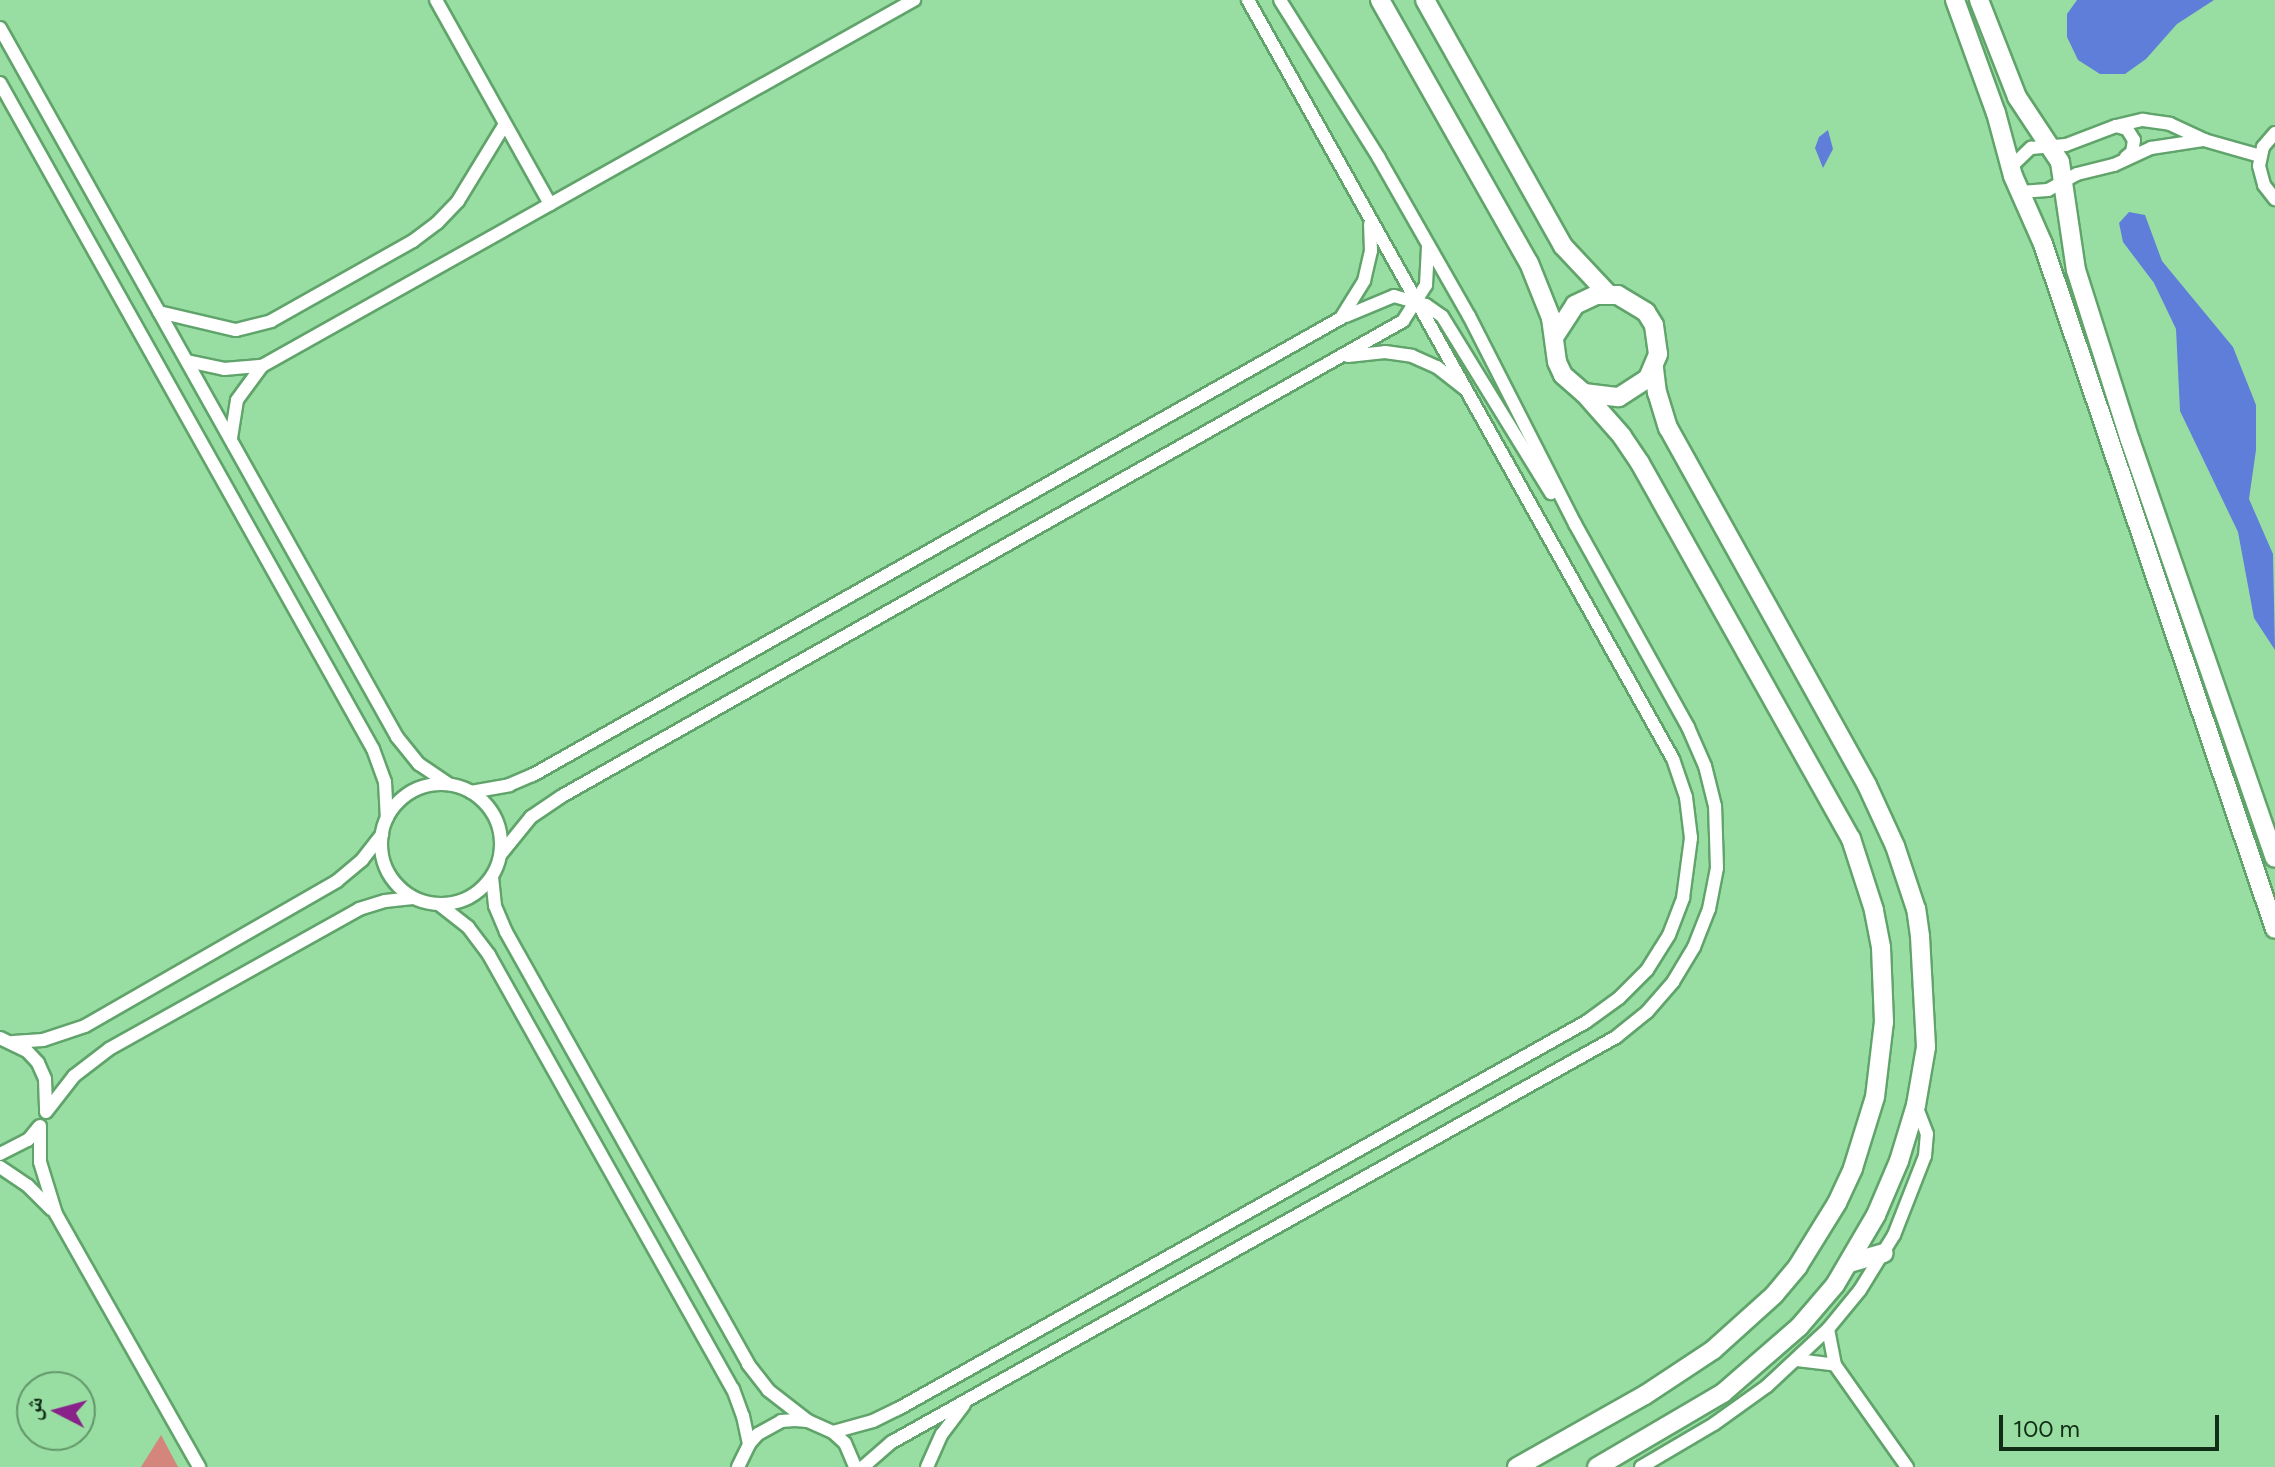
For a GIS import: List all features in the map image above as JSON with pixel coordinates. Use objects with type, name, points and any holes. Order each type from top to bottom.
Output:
[{"type":"street","points":[[231,442],[237,400],[262,366],[914,0]]},
{"type":"street","points":[[833,1432],[873,1421],[898,1409],[1586,1022],[1634,985],[1659,953],[1677,917],[1689,868],[1689,817],[1681,780],[1664,741],[1248,0]]},
{"type":"street","points":[[863,1467],[892,1442],[1599,1047],[1647,1012],[1678,974],[1702,928],[1714,888],[1718,827],[1711,786],[1688,727],[1575,524],[1469,316],[1379,158],[1280,0]]},
{"type":"street","points":[[1380,0],[1529,263],[1556,334],[1557,362],[1563,375],[1584,393],[1622,436],[1640,463],[1851,839],[1878,935],[1884,1022],[1875,1097],[1853,1168],[1819,1235],[1798,1266],[1744,1324],[1691,1366],[1517,1467]]},
{"type":"street","points":[[1425,0],[1563,246],[1608,294],[1635,302],[1654,325],[1658,354],[1654,368],[1657,393],[1668,428],[1867,785],[1906,877],[1916,909],[1926,991],[1926,1047],[1916,1105],[1888,1189],[1849,1263],[1799,1327],[1751,1372],[1694,1413],[1597,1467]]},
{"type":"street","points":[[1955,0],[2020,192],[2043,244],[2275,929]]},
{"type":"street","points":[[1979,0],[2008,79],[2060,162],[2068,231],[2081,284],[2130,440],[2275,858]]},
{"type":"street","points":[[438,1],[550,204]]},
{"type":"street","points":[[0,28],[397,737],[419,764],[449,784],[483,800],[498,825],[501,854]]},
{"type":"street","points":[[0,83],[373,749],[385,782],[387,818],[381,853],[387,871],[397,887],[413,898],[440,905],[468,927],[489,955],[733,1389],[749,1444]]},
{"type":"street","points":[[2011,167],[2031,148],[2050,147],[2116,126],[2157,121],[2204,140],[2260,156]]},
{"type":"street","points":[[159,312],[236,330],[271,321],[413,241],[437,223],[458,201],[505,124]]},
{"type":"street","points":[[2116,126],[2131,134],[2134,146],[2128,157]]},
{"type":"street","points":[[2275,133],[2260,156],[2261,176],[2275,199]]},
{"type":"street","points":[[2020,192],[2039,192],[2128,157],[2171,144],[2204,140]]},
{"type":"street","points":[[1341,318],[1359,293],[1369,266],[1369,217]]},
{"type":"street","points":[[440,905],[469,898],[492,877],[501,854],[531,817],[562,796],[1345,357],[1403,321],[1418,302],[1428,277],[1428,243]]},
{"type":"street","points":[[1556,334],[1566,313],[1575,305],[1608,294]]},
{"type":"street","points":[[471,792],[509,785],[533,775],[1341,318],[1385,297],[1418,302],[1442,316],[1495,406],[1575,524]]},
{"type":"street","points":[[1345,357],[1385,352],[1412,356],[1437,367],[1470,392]]},
{"type":"street","points":[[187,361],[224,369],[262,366]]},
{"type":"street","points":[[1584,393],[1607,398],[1630,393],[1654,368]]},
{"type":"street","points":[[387,818],[406,795],[434,784],[449,784]]},
{"type":"street","points":[[7,1040],[58,1037],[98,1020],[337,881],[362,860],[382,834]]},
{"type":"street","points":[[492,877],[495,906],[506,932],[748,1364],[774,1396],[808,1421],[833,1432],[845,1443],[855,1467]]},
{"type":"street","points":[[0,1154],[28,1140],[74,1076],[109,1049],[359,909],[385,901],[413,898]]},
{"type":"street","points":[[7,1040],[38,1063],[48,1095],[46,1112]]},
{"type":"street","points":[[1641,1467],[1741,1405],[1797,1360],[1828,1329],[1884,1253],[1925,1156],[1927,1134],[1916,1105]]},
{"type":"street","points":[[40,1126],[40,1162],[56,1214],[199,1467]]},
{"type":"street","points":[[0,1167],[28,1186],[56,1214]]},
{"type":"street","points":[[1849,1263],[1884,1253]]},
{"type":"street","points":[[1828,1329],[1835,1365],[1907,1467]]},
{"type":"street","points":[[1797,1360],[1835,1365]]},
{"type":"street","points":[[927,1467],[942,1434],[967,1400]]},
{"type":"street","points":[[738,1467],[749,1444],[769,1426],[781,1421],[808,1421]]},
{"type":"shaded area","points":[[161,1435],[178,1467],[141,1467]]},
{"type":"water","points":[[2077,0],[2214,0],[2177,24],[2146,59],[2125,74],[2100,74],[2078,60],[2067,37],[2067,14]]},
{"type":"water","points":[[1828,130],[1833,149],[1823,168],[1815,148],[1819,137]]},
{"type":"water","points":[[2129,212],[2145,215],[2162,261],[2233,347],[2256,405],[2256,450],[2249,499],[2273,554],[2275,650],[2254,618],[2238,532],[2180,411],[2176,329],[2154,283],[2123,242],[2119,223]]}]
